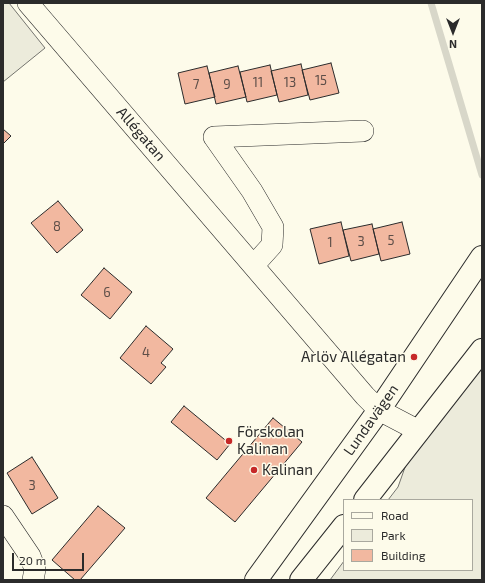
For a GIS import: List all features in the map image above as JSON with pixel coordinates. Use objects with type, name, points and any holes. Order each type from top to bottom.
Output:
[{"type":"main road","name":"Lundavägen","points":[[256,580],[379,410],[482,257]]},
{"type":"main road","points":[[366,499],[482,350]]},
{"type":"main road","points":[[301,580],[343,527]]},
{"type":"street","name":"Allégatan","points":[[28,3],[379,410],[418,431]]},
{"type":"street","points":[[254,265],[272,245],[273,227],[252,191],[214,137],[363,131]]},
{"type":"street","points":[[3,516],[30,556],[35,569],[34,580]]},
{"type":"green space","points":[[3,3],[9,3],[45,48],[3,82]]},
{"type":"green space","points":[[482,365],[482,580],[330,580],[343,562],[343,571],[473,571],[473,499],[389,499],[398,487],[409,456]]},
{"type":"building","points":[[331,63],[339,93],[310,100],[302,70]]},
{"type":"building","points":[[301,64],[308,95],[279,102],[271,71]]},
{"type":"building","points":[[270,65],[277,95],[247,102],[240,72]]},
{"type":"building","points":[[207,66],[215,97],[185,104],[178,73]]},
{"type":"building","points":[[238,66],[246,97],[216,104],[209,73]]},
{"type":"building","points":[[3,129],[11,136],[3,144]]},
{"type":"building","points":[[58,201],[83,230],[57,253],[31,223]]},
{"type":"building","points":[[341,222],[349,256],[319,264],[310,229]]},
{"type":"building","points":[[402,222],[410,254],[381,261],[373,229]]},
{"type":"building","points":[[372,224],[379,254],[351,261],[343,230]]},
{"type":"building","points":[[104,268],[132,292],[110,319],[81,295]]},
{"type":"building","points":[[146,326],[173,349],[161,363],[166,367],[151,384],[120,358]]},
{"type":"building","points":[[184,406],[230,444],[217,460],[171,422]]},
{"type":"building","name":"Kalinan","points":[[273,418],[302,442],[235,522],[206,498]]},
{"type":"building","points":[[32,457],[58,498],[32,514],[7,473]]},
{"type":"building","points":[[98,506],[125,528],[80,580],[75,580],[52,560]]},
{"type":"waterway","points":[[431,3],[482,175]]},
{"type":"place","name":"Arlöv Allégatan","points":[[414,357]]},
{"type":"place","name":"Förskolan Kalinan","points":[[229,441]]},
{"type":"place","name":"Kalinan","points":[[254,470]]}]
